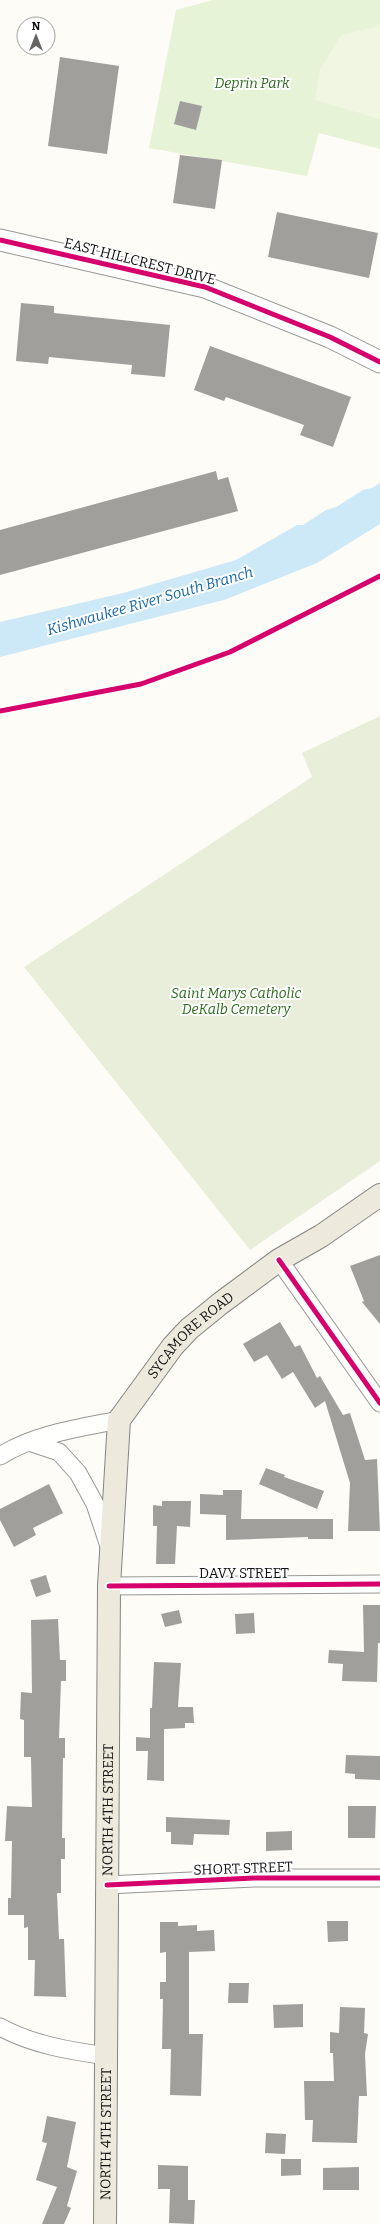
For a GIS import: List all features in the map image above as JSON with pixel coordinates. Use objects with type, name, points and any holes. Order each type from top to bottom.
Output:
[{"type":"main road","name":"SYCAMORE ROAD","points":[[119,1420],[173,1346],[189,1329],[221,1302],[279,1260],[321,1236],[380,1195]]},
{"type":"main road","name":"NORTH 4TH STREET","points":[[105,2224],[108,2056],[109,1586],[119,1420]]},
{"type":"street","name":"EAST HILLCREST DRIVE","points":[[0,240],[205,287],[330,337],[380,362]]},
{"type":"street","points":[[279,1260],[380,1403]]},
{"type":"street","points":[[0,1456],[29,1442],[74,1429],[119,1420]]},
{"type":"street","points":[[29,1442],[59,1452],[78,1473],[95,1504],[111,1553]]},
{"type":"street","name":"DAVY STREET","points":[[109,1586],[380,1584]]},
{"type":"street","name":"SHORT STREET","points":[[108,1885],[254,1878],[380,1878]]},
{"type":"street","points":[[0,2027],[36,2042],[64,2050],[108,2056]]},
{"type":"green space","name":"Deprin Park","points":[[213,0],[380,0],[380,149],[319,133],[307,176],[149,148],[176,10]]},
{"type":"green space","points":[[380,26],[380,119],[315,100],[320,70],[341,35]]},
{"type":"green space","name":"Saint Marys Catholic DeKalb Cemetery","points":[[380,716],[380,1161],[250,1250],[24,967],[312,777],[302,753]]},
{"type":"water","name":"Kishwaukee River South Branch","points":[[380,483],[380,524],[317,563],[224,600],[0,657],[0,622],[123,593],[236,560],[297,525],[303,525],[326,510],[336,507],[363,490],[372,488]]},
{"type":"building","points":[[60,57],[119,66],[107,154],[48,146]]},
{"type":"building","points":[[180,101],[202,106],[196,130],[174,124]]},
{"type":"building","points":[[180,155],[222,160],[215,209],[173,203]]},
{"type":"building","points":[[277,212],[378,233],[369,278],[268,257]]},
{"type":"building","points":[[21,303],[54,306],[54,313],[170,325],[165,377],[131,374],[132,365],[49,357],[48,364],[16,361]]},
{"type":"building","points":[[210,346],[351,397],[333,447],[300,435],[304,425],[226,397],[224,401],[194,390]]},
{"type":"building","points":[[216,471],[218,480],[228,477],[238,511],[0,575],[0,530]]},
{"type":"building","points":[[380,1255],[380,1324],[362,1302],[364,1301],[350,1266]]},
{"type":"building","points":[[280,1322],[295,1347],[300,1345],[317,1378],[320,1376],[343,1415],[350,1413],[365,1460],[377,1459],[380,1531],[348,1531],[350,1483],[325,1401],[315,1408],[293,1372],[282,1379],[267,1355],[254,1362],[243,1344]]},
{"type":"building","points":[[266,1468],[285,1475],[284,1477],[324,1491],[317,1509],[259,1484]]},
{"type":"building","points":[[49,1484],[63,1513],[33,1528],[36,1535],[14,1547],[0,1520],[0,1509]]},
{"type":"building","points":[[223,1490],[242,1490],[241,1519],[333,1519],[333,1539],[308,1539],[308,1537],[226,1540],[226,1515],[200,1514],[200,1494],[223,1495]]},
{"type":"building","points":[[162,1501],[191,1501],[190,1527],[177,1526],[175,1564],[156,1564],[157,1526],[153,1526],[153,1505],[162,1506]]},
{"type":"building","points":[[46,1575],[51,1592],[36,1597],[30,1580]]},
{"type":"building","points":[[363,1605],[380,1605],[380,1643],[378,1643],[377,1682],[342,1681],[343,1664],[328,1663],[329,1650],[364,1652]]},
{"type":"building","points":[[179,1610],[182,1623],[165,1627],[161,1614]]},
{"type":"building","points":[[254,1613],[255,1633],[236,1634],[235,1614]]},
{"type":"building","points":[[58,1619],[60,1660],[66,1660],[66,1681],[61,1681],[59,1738],[65,1738],[65,1758],[63,1758],[62,1838],[65,1838],[65,1859],[61,1859],[61,1893],[57,1893],[59,1939],[64,1939],[66,1997],[34,1996],[35,1960],[28,1960],[28,1927],[24,1928],[24,1915],[8,1915],[8,1898],[11,1898],[12,1841],[5,1841],[7,1806],[32,1807],[31,1757],[24,1757],[24,1720],[20,1719],[21,1692],[32,1693],[31,1620]]},
{"type":"building","points":[[154,1662],[181,1663],[178,1707],[193,1707],[194,1723],[185,1723],[185,1728],[164,1729],[164,1781],[147,1780],[148,1751],[136,1751],[136,1737],[150,1738],[150,1708],[152,1708]]},
{"type":"building","points":[[346,1755],[380,1756],[380,1780],[355,1779],[355,1774],[345,1773]]},
{"type":"building","points":[[348,1806],[376,1806],[375,1838],[348,1838]]},
{"type":"building","points":[[166,1817],[230,1820],[229,1835],[194,1834],[193,1845],[171,1844],[171,1832],[166,1832]]},
{"type":"building","points":[[292,1831],[292,1850],[266,1851],[266,1832]]},
{"type":"building","points":[[327,1921],[348,1921],[348,1941],[328,1942]]},
{"type":"building","points":[[160,1922],[178,1922],[178,1926],[197,1925],[197,1931],[214,1930],[215,1951],[189,1952],[189,2034],[203,2034],[201,2096],[170,2095],[171,2049],[162,2049],[163,1999],[160,1999],[160,1982],[166,1982],[166,1952],[160,1953]]},
{"type":"building","points":[[229,1983],[249,1983],[248,2003],[228,2003]]},
{"type":"building","points":[[303,2004],[303,2027],[274,2028],[273,2005]]},
{"type":"building","points":[[340,2007],[365,2008],[364,2033],[368,2034],[365,2054],[367,2096],[359,2096],[357,2143],[312,2142],[313,2120],[305,2120],[304,2081],[334,2081],[333,2053],[330,2053],[330,2032],[339,2033]]},
{"type":"building","points":[[47,2116],[76,2122],[67,2167],[77,2171],[67,2206],[71,2208],[64,2224],[42,2224],[57,2187],[36,2180],[47,2143],[42,2142]]},
{"type":"building","points":[[266,2133],[286,2134],[285,2154],[265,2153]]},
{"type":"building","points":[[281,2159],[301,2159],[301,2175],[281,2176]]},
{"type":"building","points":[[158,2165],[188,2166],[188,2200],[195,2200],[194,2224],[169,2223],[170,2189],[158,2189]]},
{"type":"building","points":[[359,2167],[359,2190],[323,2190],[323,2168]]},
{"type":"cycle path","points":[[0,240],[205,287],[330,337],[380,362]]},
{"type":"cycle path","points":[[0,711],[141,684],[230,652],[380,576]]},
{"type":"cycle path","points":[[279,1260],[380,1403]]},
{"type":"cycle path","points":[[109,1586],[380,1584]]},
{"type":"cycle path","points":[[107,1885],[254,1878],[380,1878]]}]
